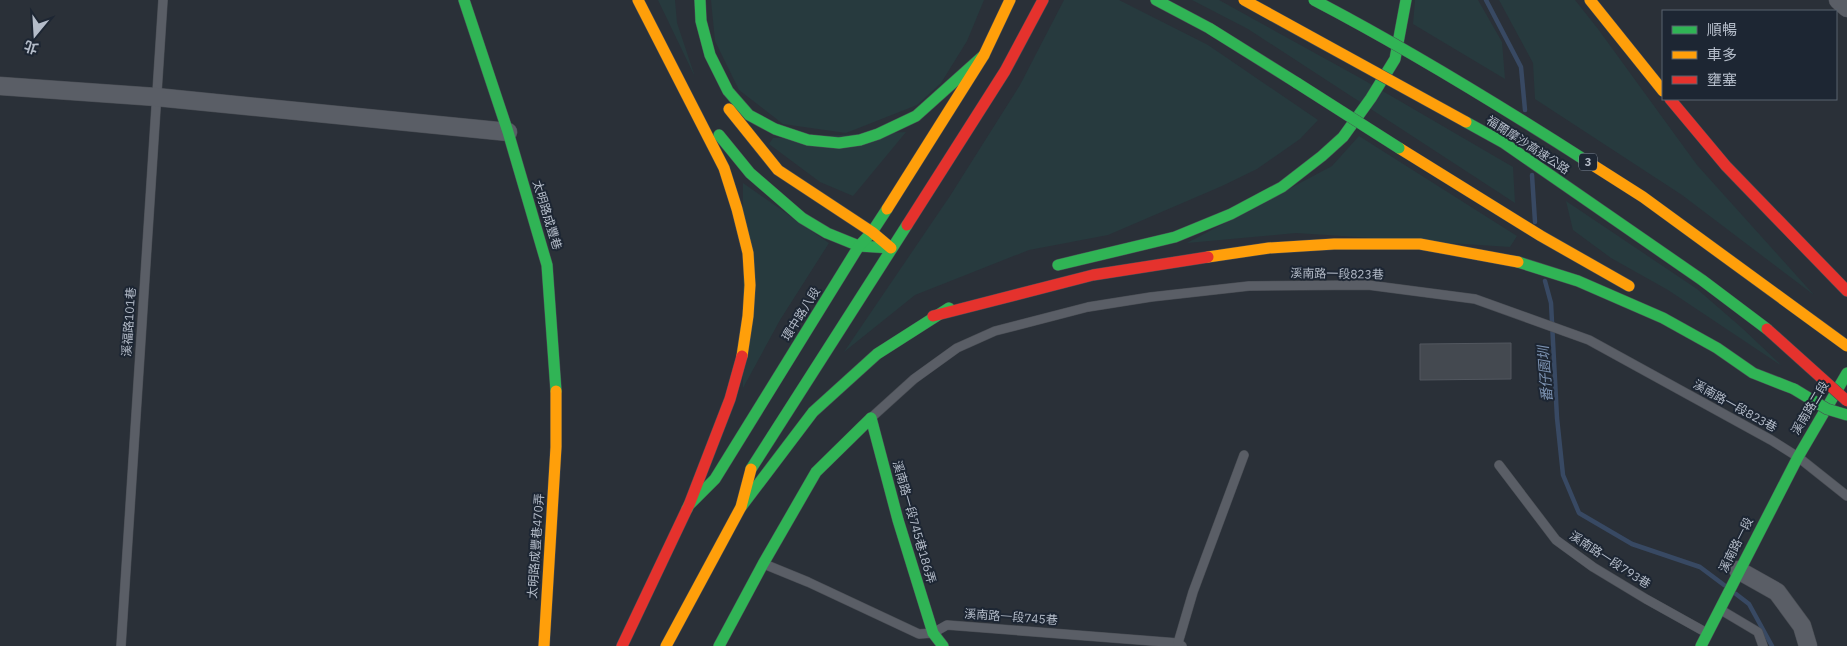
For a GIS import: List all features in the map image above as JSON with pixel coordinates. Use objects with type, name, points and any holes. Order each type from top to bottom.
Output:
[{"type":"main road","name":"太明路成豐巷","points":[[464,0],[508,132],[547,265],[556,376],[556,447]]},
{"type":"main road","points":[[638,0],[724,168],[748,253],[750,285],[742,357],[730,399],[690,505]]},
{"type":"main road","points":[[700,0],[701,21],[710,55],[728,91],[749,115],[775,129],[808,140],[827,143],[860,140],[878,134],[916,116],[984,55]]},
{"type":"main road","name":"環中路八段","points":[[622,646],[690,505],[715,479],[859,246],[872,232],[944,120],[984,55],[1010,0]]},
{"type":"main road","points":[[741,507],[752,467],[1005,71],[1043,0]]},
{"type":"main road","points":[[1156,0],[1209,28],[1529,229],[1642,293]]},
{"type":"main road","name":"福爾摩沙高速公路","points":[[1244,0],[1504,143],[1702,280],[1769,331],[1847,401]]},
{"type":"main road","name":"福爾摩沙高速公路","points":[[1314,0],[1370,29],[1489,100],[1643,197],[1847,346]]},
{"type":"main road","points":[[1045,268],[1090,256],[1175,238],[1231,214],[1282,187],[1343,137],[1371,98],[1395,59],[1406,0]]},
{"type":"main road","points":[[1590,0],[1662,90]]},
{"type":"main road","points":[[701,21],[697,45],[709,80],[739,124],[778,170],[872,232],[891,248]]},
{"type":"main road","points":[[684,91],[750,173],[802,218],[827,232],[859,246],[891,248]]},
{"type":"main road","points":[[1671,100],[1726,166],[1844,289]]},
{"type":"main road","points":[[933,316],[1093,275],[1269,248],[1334,244],[1420,244],[1508,259],[1578,281],[1663,318],[1717,348],[1753,373],[1794,389]]},
{"type":"main road","points":[[666,646],[741,507],[812,412],[877,354],[933,316],[975,293]]},
{"type":"main road","points":[[1668,308],[1685,317],[1827,410],[1847,415]]},
{"type":"main road","name":"溪南路二段","points":[[1798,457],[1847,373]]},
{"type":"main road","points":[[719,646],[816,472],[871,418]]},
{"type":"main road","name":"溪南路一段745巷186弄","points":[[871,418],[898,520],[933,632],[943,646]]},
{"type":"main road","name":"太明路成豐巷470弄","points":[[544,646],[556,447]]},
{"type":"main road","name":"溪南路一段","points":[[1701,646],[1798,457]]},
{"type":"street","points":[[1838,0],[1847,8]]},
{"type":"street","points":[[0,86],[156,98],[508,132]]},
{"type":"street","points":[[1737,574],[1777,592],[1802,626],[1808,646]]},
{"type":"lane","name":"溪福路101巷","points":[[121,646],[163,0]]},
{"type":"lane","name":"溪南路一段823巷","points":[[871,418],[914,379],[950,353],[995,331],[1088,307],[1151,297],[1249,286],[1368,286],[1475,298],[1589,340],[1771,440],[1798,457],[1847,496]]},
{"type":"lane","points":[[1180,644],[1193,592],[1244,455]]},
{"type":"lane","name":"溪南路一段793巷","points":[[1499,465],[1556,540],[1593,567],[1707,633]]},
{"type":"lane","name":"溪南路一段745巷","points":[[763,564],[808,582],[919,634],[933,632],[947,625],[1180,644]]},
{"type":"lane","points":[[1720,606],[1758,632],[1763,646]]},
{"type":"green space","points":[[658,0],[675,0],[677,23],[695,77]]},
{"type":"green space","points":[[711,0],[984,0],[967,41],[941,83],[917,105],[846,133],[783,124],[739,90],[715,41]]},
{"type":"green space","points":[[1064,0],[1119,0],[1208,45],[1318,120],[1300,139],[1257,169],[1222,186],[1108,235],[1029,250],[915,295],[844,352],[950,196],[1020,85]]},
{"type":"green space","points":[[1192,0],[1219,0],[1362,79],[1513,167],[1515,203],[1248,29]]},
{"type":"green space","points":[[1415,0],[1478,0],[1502,42],[1505,79],[1413,24]]},
{"type":"green space","points":[[1499,0],[1575,0],[1697,165],[1814,295],[1682,195],[1535,99],[1533,63]]},
{"type":"green space","points":[[906,132],[853,196],[820,182],[769,144],[773,138]]},
{"type":"green space","points":[[1359,136],[1517,236],[1510,247],[1296,233],[1187,243],[1332,166]]},
{"type":"green space","points":[[743,183],[829,243],[780,320],[743,388]]},
{"type":"green space","points":[[1566,201],[1697,289],[1782,366],[1668,290],[1611,258],[1573,230]]},
{"type":"building","points":[[1511,343],[1511,379],[1420,380],[1420,344]]},
{"type":"waterway","name":"番仔園圳","points":[[1486,0],[1521,67],[1525,110]]},
{"type":"waterway","name":"番仔園圳","points":[[1532,175],[1535,222]]},
{"type":"waterway","name":"番仔園圳","points":[[1545,281],[1551,303],[1557,418],[1563,475],[1579,513],[1632,544],[1700,567],[1724,585]]},
{"type":"waterway","name":"番仔園圳","points":[[1736,594],[1749,604],[1772,646]]},
{"type":"traffic: fast","points":[[464,0],[508,132],[547,265],[556,391]]},
{"type":"traffic: fast","points":[[700,0],[701,21],[710,55],[728,91],[749,115],[775,129],[808,140],[839,143],[860,140],[878,134],[916,116],[984,55]]},
{"type":"traffic: fast","points":[[1156,0],[1209,28],[1297,83]]},
{"type":"traffic: fast","points":[[1314,0],[1453,78],[1588,162]]},
{"type":"traffic: fast","points":[[1058,265],[1175,237],[1231,214],[1282,187],[1343,137],[1371,98],[1395,59],[1406,0]]},
{"type":"traffic: fast","points":[[1297,83],[1399,148]]},
{"type":"traffic: fast","points":[[1466,122],[1504,143],[1702,280],[1767,329]]},
{"type":"traffic: fast","points":[[719,135],[750,173],[802,218],[827,233],[859,246],[891,248]]},
{"type":"traffic: fast","points":[[687,509],[715,479],[859,246],[872,232],[887,209]]},
{"type":"traffic: fast","points":[[751,469],[907,225]]},
{"type":"traffic: fast","points":[[1518,262],[1578,281],[1663,318],[1717,348],[1753,373],[1794,389]]},
{"type":"traffic: fast","points":[[741,507],[813,412],[877,354],[949,308]]},
{"type":"traffic: fast","points":[[1701,646],[1798,457],[1847,373]]},
{"type":"traffic: fast","points":[[1794,389],[1827,409],[1847,415]]},
{"type":"traffic: fast","points":[[871,418],[898,520],[933,633],[943,646]]},
{"type":"traffic: fast","points":[[719,646],[816,472],[871,418]]},
{"type":"traffic: slow","points":[[638,0],[724,168],[737,209],[748,253],[750,285],[742,356]]},
{"type":"traffic: slow","points":[[887,209],[984,55],[1010,0]]},
{"type":"traffic: slow","points":[[1244,0],[1466,122]]},
{"type":"traffic: slow","points":[[1590,0],[1662,90]]},
{"type":"traffic: slow","points":[[729,109],[778,170],[872,232],[891,248]]},
{"type":"traffic: slow","points":[[1399,148],[1541,236],[1629,286]]},
{"type":"traffic: slow","points":[[1588,162],[1643,197],[1847,346]]},
{"type":"traffic: slow","points":[[1208,257],[1269,248],[1334,244],[1420,244],[1518,262]]},
{"type":"traffic: slow","points":[[544,646],[556,447],[556,391]]},
{"type":"traffic: slow","points":[[666,646],[741,507],[751,469]]},
{"type":"traffic: jam","points":[[907,225],[1005,71],[1043,0]]},
{"type":"traffic: jam","points":[[1671,100],[1726,166],[1847,291]]},
{"type":"traffic: jam","points":[[933,316],[1093,275],[1208,257]]},
{"type":"traffic: jam","points":[[1767,329],[1847,401]]},
{"type":"traffic: jam","points":[[689,505],[730,399],[742,356]]},
{"type":"traffic: jam","points":[[622,646],[687,509]]}]
